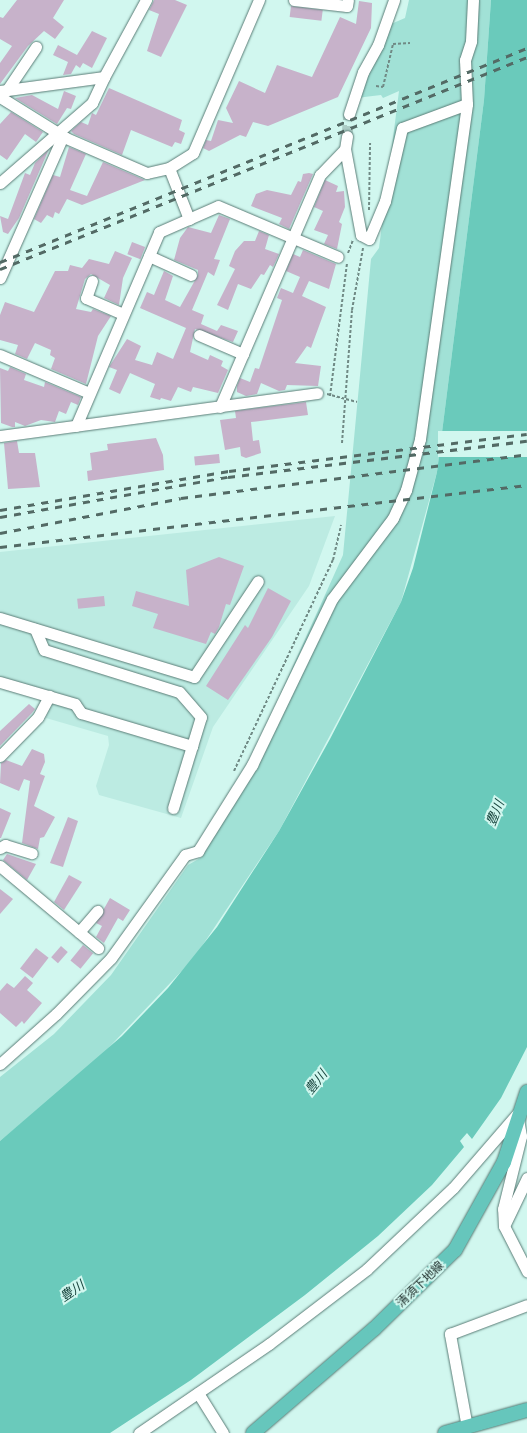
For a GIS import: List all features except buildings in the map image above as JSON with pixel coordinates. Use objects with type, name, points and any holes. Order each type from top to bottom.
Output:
[{"type":"main road","name":"清須下地線","points":[[253,1433],[374,1329],[455,1250],[504,1162],[517,1114],[527,1092]]},
{"type":"main road","points":[[445,1433],[527,1410]]},
{"type":"street","points":[[2,93],[61,134],[147,173],[169,168],[193,153],[259,0]]},
{"type":"street","points":[[294,0],[343,2]]},
{"type":"street","points":[[349,114],[363,72],[378,45],[394,0]]},
{"type":"street","points":[[0,1064],[111,958],[185,855],[198,851],[252,765],[332,599],[398,509],[420,439],[467,104],[465,60],[471,41],[473,0]]},
{"type":"street","points":[[0,183],[61,134],[92,103],[141,2]]},
{"type":"street","points":[[2,93],[36,47]]},
{"type":"street","points":[[2,93],[104,77]]},
{"type":"street","points":[[347,136],[345,149],[360,227],[365,240],[373,237],[386,201],[402,128],[467,104]]},
{"type":"street","points":[[0,278],[61,134]]},
{"type":"street","points":[[220,407],[324,168],[345,149]]},
{"type":"street","points":[[169,168],[189,219]]},
{"type":"street","points":[[76,426],[159,232],[218,206],[338,257]]},
{"type":"street","points":[[149,256],[192,275]]},
{"type":"street","points":[[92,281],[86,298],[123,314]]},
{"type":"street","points":[[199,335],[243,354]]},
{"type":"street","points":[[0,355],[89,393]]},
{"type":"street","points":[[0,436],[322,393]]},
{"type":"street","points":[[0,618],[194,676],[258,581]]},
{"type":"street","points":[[35,628],[44,650],[179,692],[201,717],[173,808]]},
{"type":"street","points":[[0,682],[75,704],[81,713],[192,746]]},
{"type":"street","points":[[0,756],[38,717],[49,696]]},
{"type":"street","points":[[0,848],[5,845],[32,853]]},
{"type":"street","points":[[0,866],[98,948]]},
{"type":"street","points":[[79,932],[97,911]]},
{"type":"street","points":[[517,1114],[521,1136],[503,1209],[504,1226],[527,1271]]},
{"type":"street","points":[[139,1433],[198,1394],[367,1269],[454,1188],[517,1114]]},
{"type":"street","points":[[504,1226],[527,1178]]},
{"type":"street","points":[[467,1427],[450,1334],[527,1305]]},
{"type":"street","points":[[198,1394],[223,1433]]},
{"type":"path","points":[[376,86],[383,86],[393,44],[410,44]]},
{"type":"path","points":[[368,212],[370,143]]},
{"type":"path","points":[[330,396],[348,252],[360,227]]},
{"type":"path","points":[[342,443],[352,310],[365,240]]},
{"type":"path","points":[[322,393],[346,402],[357,402]]},
{"type":"path","points":[[231,777],[333,560],[341,525]]},
{"type":"shaded area","points":[[409,0],[491,0],[484,100],[437,472],[401,602],[279,831],[194,958],[97,1060],[0,1141],[0,1077],[54,1034],[111,975],[188,865],[202,857],[258,760],[252,757],[343,555],[371,259],[379,248],[399,91],[383,98],[381,95],[356,98],[391,24],[405,18]]},
{"type":"shaded area","points":[[491,0],[527,0],[527,1047],[501,1098],[472,1139],[467,1133],[460,1141],[464,1147],[432,1185],[378,1236],[305,1295],[191,1380],[110,1433],[0,1433],[0,1141],[122,1036],[168,988],[217,927],[279,831],[330,739],[401,602],[413,568],[437,472],[484,100]]},
{"type":"shaded area","points":[[335,516],[309,586],[213,727],[181,818],[99,795],[96,786],[109,745],[108,736],[46,718],[53,696],[0,680],[0,552]]},
{"type":"pier","points":[[438,431],[527,431],[527,457],[438,457]]},
{"type":"tunnel","points":[[347,136],[349,114]]},
{"type":"railway","points":[[0,262],[527,48]]},
{"type":"railway","points":[[0,269],[527,57]]},
{"type":"railway","points":[[0,510],[229,471],[527,434]]},
{"type":"railway","points":[[0,517],[228,477],[527,441]]},
{"type":"railway","points":[[0,533],[181,498],[527,454]]},
{"type":"railway","points":[[0,547],[527,485]]},
{"type":"water label","name":"豊川","points":[[495,813]]},
{"type":"water label","name":"豊川","points":[[316,1082]]},
{"type":"water label","name":"豊川","points":[[72,1291]]}]
